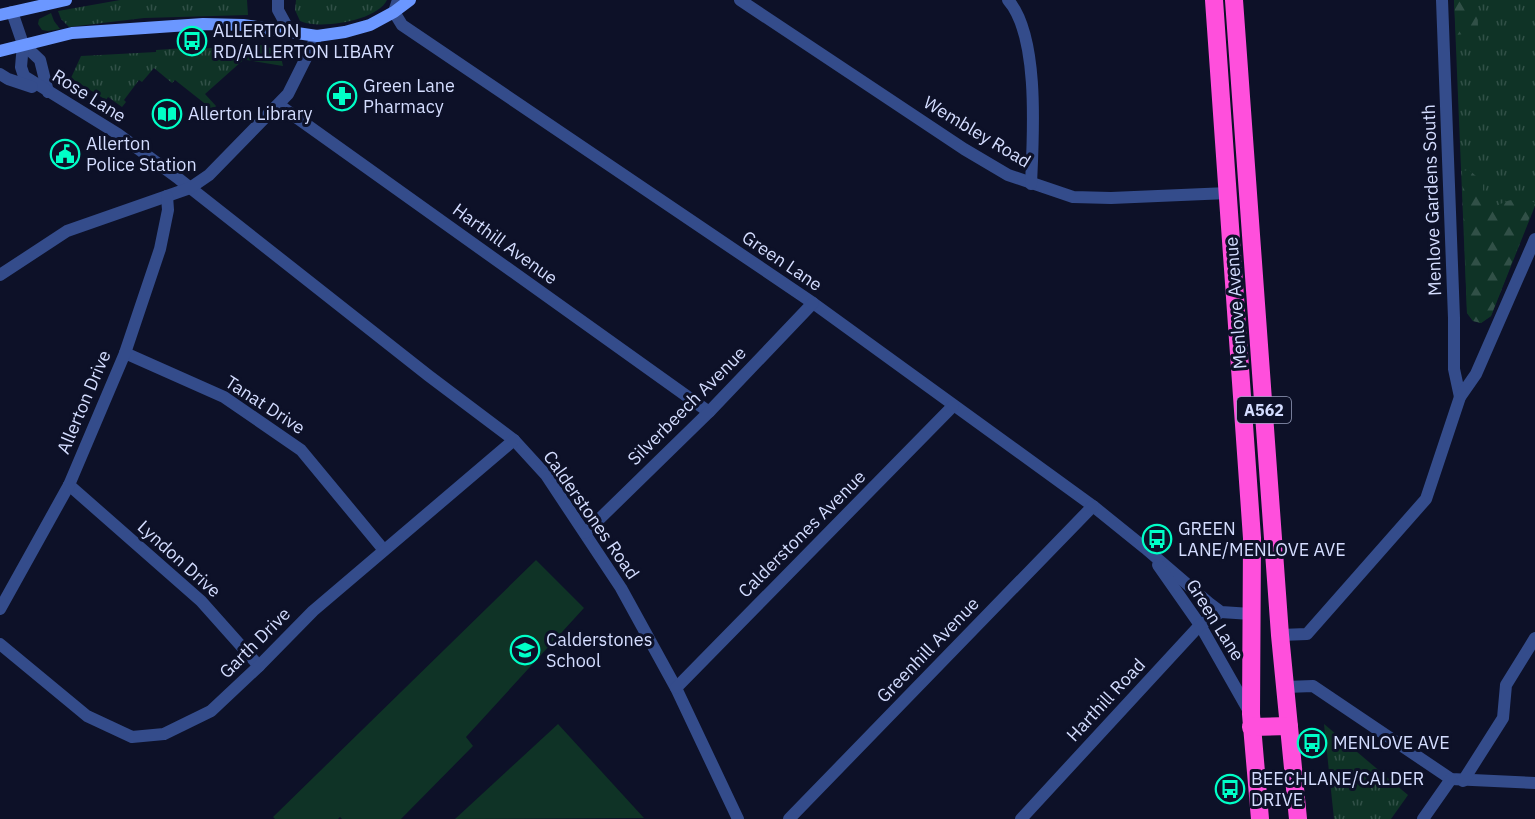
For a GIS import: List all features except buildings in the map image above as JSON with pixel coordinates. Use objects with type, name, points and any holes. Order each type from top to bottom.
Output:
[{"type":"highway","name":"Menlove Avenue","points":[[1214,0],[1252,538],[1251,721],[1260,819]]},
{"type":"highway","name":"Menlove Avenue","points":[[1234,0],[1280,635],[1298,819]]},
{"type":"highway","points":[[1251,614],[1280,635]]},
{"type":"highway","points":[[1251,721],[1289,726]]},
{"type":"main road","points":[[6,13],[66,0]]},
{"type":"main road","points":[[0,51],[72,33],[203,24],[243,24],[317,36],[370,25],[396,6],[410,0]]},
{"type":"street","points":[[278,0],[278,10],[290,32]]},
{"type":"street","name":"Wembley Road","points":[[740,0],[964,149],[1008,175],[1073,197],[1112,198],[1228,193]]},
{"type":"street","points":[[1008,0],[1026,36],[1029,56],[1032,86],[1031,184]]},
{"type":"street","name":"Menlove Gardens South","points":[[1442,0],[1454,307],[1454,369],[1460,397]]},
{"type":"street","name":"Green Lane","points":[[396,6],[402,25],[813,303],[1093,506],[1221,612],[1251,614]]},
{"type":"street","points":[[6,13],[23,44],[40,60],[48,92]]},
{"type":"street","points":[[0,275],[68,231],[190,188],[209,175],[288,94],[317,36]]},
{"type":"street","name":"Rose Lane","points":[[23,44],[21,67],[24,76],[118,134],[190,188]]},
{"type":"street","points":[[0,74],[8,79],[48,92]]},
{"type":"street","name":"Harthill Avenue","points":[[279,105],[709,412]]},
{"type":"street","name":"Calderstones Road","points":[[190,188],[514,440],[546,475],[621,588],[676,688],[738,819]]},
{"type":"street","name":"Allerton Drive","points":[[0,609],[69,485],[124,353],[160,249],[168,210],[167,196]]},
{"type":"street","points":[[1280,635],[1307,634],[1426,499],[1460,397],[1476,374],[1535,239]]},
{"type":"street","name":"Silverbeech Avenue","points":[[585,533],[709,412],[813,303]]},
{"type":"street","name":"Tanat Drive","points":[[124,353],[224,397],[301,450],[383,549]]},
{"type":"street","name":"Calderstones Avenue","points":[[676,688],[953,406]]},
{"type":"street","name":"Garth Drive","points":[[0,644],[87,716],[132,737],[164,734],[211,711],[313,611],[383,549],[514,440]]},
{"type":"street","name":"Lyndon Drive","points":[[69,485],[201,601],[259,666]]},
{"type":"street","name":"Greenhill Avenue","points":[[789,819],[1093,506]]},
{"type":"street","name":"Green Lane","points":[[1145,548],[1200,625],[1251,721]]},
{"type":"street","name":"Harthill Road","points":[[1021,819],[1200,625],[1221,612]]},
{"type":"street","points":[[1423,819],[1457,780],[1503,718],[1506,685],[1535,638]]},
{"type":"street","points":[[1286,687],[1313,686],[1457,780],[1535,783]]},
{"type":"green space","points":[[120,0],[247,0],[248,15],[144,18],[69,27],[61,19],[58,11]]},
{"type":"green space","points":[[296,0],[387,0],[372,13],[347,22],[309,24],[300,21],[295,10]]},
{"type":"green space","points":[[1454,0],[1535,0],[1535,206],[1491,316],[1481,323],[1473,321],[1467,313]]},
{"type":"green space","points":[[1454,0],[1477,0],[1478,26],[1471,33],[1456,35]]},
{"type":"green space","points":[[51,13],[60,29],[42,30],[38,24],[39,19]]},
{"type":"green space","points":[[263,45],[277,52],[283,66],[242,61],[205,94],[216,106],[213,110],[175,80],[172,83],[154,68],[142,82],[139,80],[124,100],[126,102],[122,107],[108,97],[106,100],[71,78],[81,56],[185,48],[186,53],[194,52],[194,49]]},
{"type":"green space","points":[[1469,170],[1483,182],[1483,197],[1487,207],[1493,208],[1519,199],[1535,203],[1491,316],[1481,323],[1473,321],[1467,313],[1462,171]]},
{"type":"green space","points":[[536,560],[584,608],[466,737],[473,746],[401,819],[342,819],[340,817],[338,819],[275,819],[273,817]]},
{"type":"green space","points":[[558,724],[644,818],[455,819]]},
{"type":"green space","points":[[1324,724],[1408,795],[1391,819],[1334,819]]},
{"type":"place","name":"ALLERTON RD/ALLERTON LIBARY","points":[[192,41]]},
{"type":"place","name":"Green Lane Pharmacy","points":[[342,96]]},
{"type":"place","name":"Allerton Library","points":[[167,114]]},
{"type":"place","name":"Allerton Police Station","points":[[65,154]]},
{"type":"place","name":"GREEN LANE/MENLOVE AVE","points":[[1157,539]]},
{"type":"place","name":"Calderstones School","points":[[525,650]]},
{"type":"place","name":"MENLOVE AVE","points":[[1312,743]]},
{"type":"place","name":"BEECHLANE/CALDER DRIVE","points":[[1230,789]]}]
